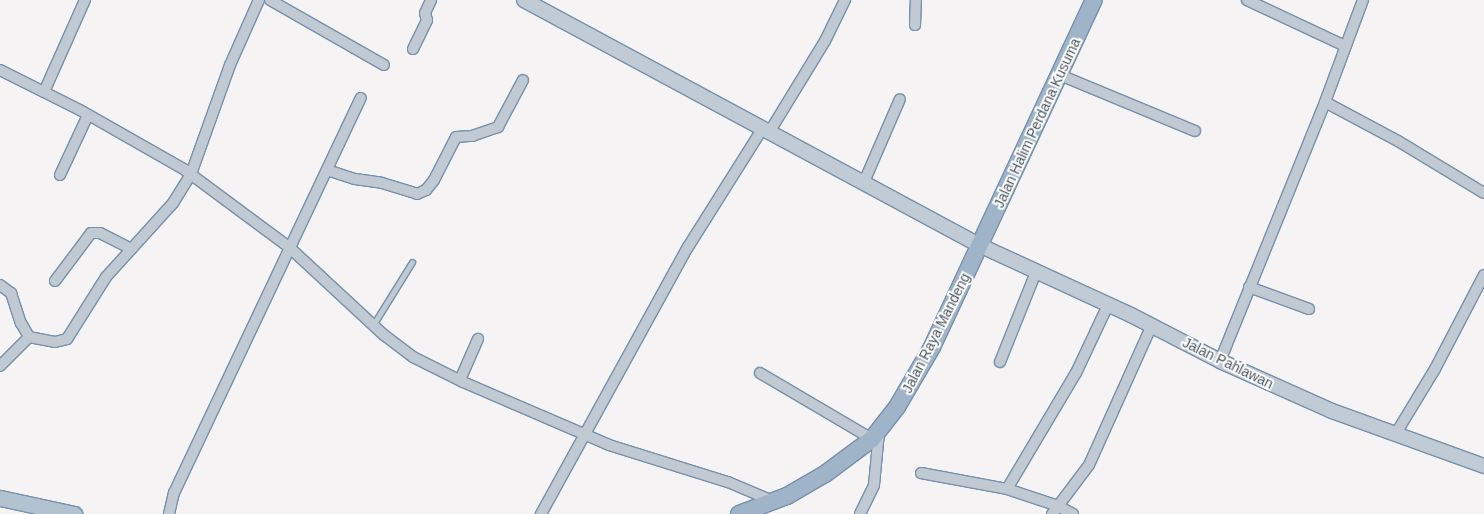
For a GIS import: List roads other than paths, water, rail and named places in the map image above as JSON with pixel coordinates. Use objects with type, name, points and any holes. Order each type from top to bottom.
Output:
[{"type":"highway","name":"Jalan Halim Perdana Kusuma","points":[[979,245],[1094,0]]},
{"type":"highway","name":"Jalan Raya Mandeng","points":[[739,514],[774,502],[825,474],[876,436],[928,356],[979,245]]},
{"type":"main road","name":"Jalan Pahlawan","points":[[524,0],[767,129],[979,245],[1152,325],[1220,361],[1332,411],[1484,466]]},
{"type":"main road","points":[[0,498],[74,514]]},
{"type":"street","points":[[44,92],[85,0]]},
{"type":"street","points":[[28,337],[55,342],[67,339],[106,277],[173,203],[191,174],[230,65],[259,0]]},
{"type":"street","points":[[270,0],[384,65]]},
{"type":"street","points":[[413,49],[427,20],[425,13],[431,0]]},
{"type":"street","points":[[541,514],[688,247],[825,41],[846,0]]},
{"type":"street","points":[[915,25],[916,0]]},
{"type":"street","points":[[1247,0],[1346,46]]},
{"type":"street","points":[[1220,361],[1325,102],[1363,0]]},
{"type":"street","points":[[0,70],[88,114],[191,174],[290,248],[373,326],[413,357],[460,380],[584,434],[652,460],[728,482],[774,502]]},
{"type":"street","points":[[1060,75],[1195,131]]},
{"type":"street","points":[[327,170],[355,179],[382,183],[417,194],[426,190],[434,180],[456,137],[472,136],[498,127],[523,80]]},
{"type":"street","points":[[169,514],[174,493],[361,98]]},
{"type":"street","points":[[864,182],[900,98]]},
{"type":"street","points":[[1325,102],[1398,141],[1484,193]]},
{"type":"street","points":[[60,175],[88,114]]},
{"type":"street","points":[[55,281],[91,233],[100,233],[131,249]]},
{"type":"street","points":[[1000,362],[1036,272]]},
{"type":"street","points":[[1395,435],[1435,369],[1484,275]]},
{"type":"street","points":[[0,285],[11,294],[28,337]]},
{"type":"street","points":[[1249,287],[1309,309]]},
{"type":"street","points":[[1007,489],[1076,373],[1108,305]]},
{"type":"street","points":[[1055,510],[1089,465],[1152,325]]},
{"type":"street","points":[[0,366],[28,337]]},
{"type":"street","points":[[460,380],[478,339]]},
{"type":"street","points":[[760,373],[876,436],[874,485],[860,514]]},
{"type":"street","points":[[921,473],[1007,489],[1055,510],[1072,514]]},
{"type":"lane","points":[[373,326],[412,262]]}]
